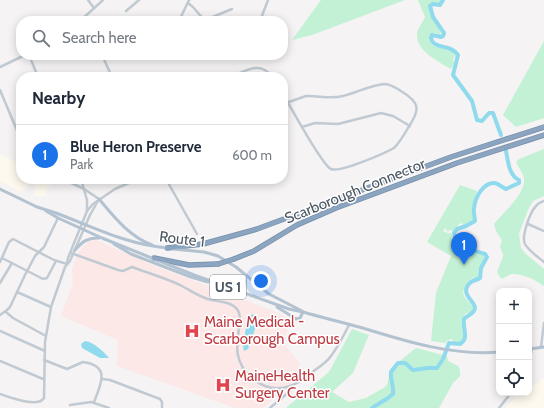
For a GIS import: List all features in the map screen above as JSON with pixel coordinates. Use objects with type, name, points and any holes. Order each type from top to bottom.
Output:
[{"type":"highway","name":"Scarborough Connector","points":[[168,248],[203,244],[257,228],[451,157],[544,127]]},
{"type":"highway","name":"Scarborough Connector","points":[[154,258],[189,265],[218,264],[234,260],[254,251],[305,221],[332,209],[465,160],[544,134]]},
{"type":"main road","name":"Route 1","points":[[0,190],[109,241],[289,309],[443,349],[469,352],[496,352]]},
{"type":"main road","points":[[100,199],[122,225],[132,234],[144,242],[159,247]]},
{"type":"main road","name":"Route 1","points":[[46,211],[56,213],[132,242],[159,247],[204,252],[218,256],[236,267],[268,294],[303,312]]},
{"type":"main road","points":[[73,252],[81,243],[88,239],[102,238]]},
{"type":"main road","points":[[109,241],[121,249],[143,259],[191,277],[225,286]]},
{"type":"main road","points":[[268,302],[294,319],[300,318],[303,312]]},
{"type":"main road","points":[[532,348],[543,347]]},
{"type":"street","points":[[88,0],[94,8]]},
{"type":"street","points":[[86,16],[103,0]]},
{"type":"street","points":[[126,11],[139,0]]},
{"type":"street","points":[[262,16],[268,0]]},
{"type":"street","points":[[181,16],[188,2],[201,16]]},
{"type":"street","points":[[130,8],[132,12]]},
{"type":"street","points":[[215,16],[232,8]]},
{"type":"street","points":[[0,67],[16,59]]},
{"type":"street","points":[[31,60],[36,72]]},
{"type":"street","points":[[105,60],[110,72]]},
{"type":"street","points":[[244,72],[258,67],[268,72]]},
{"type":"street","points":[[381,85],[388,85],[395,87],[409,96],[415,102],[417,114],[398,145],[388,151],[336,170],[324,162],[288,102],[309,96],[330,98],[342,96],[381,85]]},
{"type":"street","points":[[0,90],[16,128]]},
{"type":"street","points":[[302,127],[315,123],[338,124],[381,113],[393,116],[410,126]]},
{"type":"street","points":[[74,184],[100,199]]},
{"type":"street","points":[[40,405],[44,398],[44,360],[50,307],[62,273],[73,252],[84,224],[87,211],[87,200],[82,184]]},
{"type":"street","points":[[87,211],[100,199],[127,184]]},
{"type":"street","points":[[169,184],[197,234]]},
{"type":"street","points":[[87,200],[93,194]]},
{"type":"street","points":[[84,224],[100,199]]},
{"type":"street","points":[[544,201],[538,203],[535,207],[524,234],[524,242],[529,249],[544,262]]},
{"type":"street","points":[[0,315],[6,312],[10,306],[35,256],[40,252],[58,218]]},
{"type":"street","points":[[528,224],[544,231]]},
{"type":"street","points":[[73,252],[82,229]]},
{"type":"street","points":[[0,262],[9,242],[12,240],[67,264]]},
{"type":"street","points":[[73,252],[120,271],[133,267],[181,286],[201,297],[232,305],[238,311],[240,316],[236,348],[240,362],[244,370],[253,379],[265,386],[281,388],[292,386],[303,380],[329,359],[349,324]]},
{"type":"street","points":[[2,258],[42,279],[45,279],[56,260]]},
{"type":"street","points":[[0,283],[12,263]]},
{"type":"street","points":[[16,292],[50,307]]},
{"type":"street","points":[[6,312],[13,318],[46,336]]},
{"type":"street","points":[[543,347],[544,323]]},
{"type":"street","points":[[0,331],[45,351]]},
{"type":"street","points":[[0,360],[43,379]]},
{"type":"street","points":[[44,360],[67,369],[82,362],[98,368],[101,372],[102,379],[94,402]]},
{"type":"street","points":[[102,379],[110,380],[160,399],[162,402],[162,408]]},
{"type":"street","points":[[270,408],[289,392],[292,386]]},
{"type":"street","points":[[0,394],[27,405]]},
{"type":"street","points":[[499,408],[509,396]]},
{"type":"street","points":[[70,405],[94,402],[109,408]]},
{"type":"shaded area","points":[[0,154],[16,162],[16,184],[29,184],[25,189],[20,191],[0,181]]},
{"type":"shaded area","points":[[32,184],[51,184],[47,187],[45,195],[40,197],[35,195],[35,186]]},
{"type":"shaded area","name":"Maine Medical - Scarborough Campus","points":[[96,240],[153,265],[281,314],[290,322],[283,343],[300,363],[293,383],[263,408],[235,408],[117,366],[118,340],[61,316],[73,283],[72,269],[79,251],[89,241]]},
{"type":"shaded area","points":[[544,378],[544,408],[506,408],[516,396],[532,396],[532,386]]},
{"type":"green space","points":[[321,0],[405,0],[312,35],[292,40]]},
{"type":"green space","points":[[418,0],[442,0],[441,3],[434,3],[430,10],[441,34],[431,34],[429,39],[432,45],[455,53],[456,55],[453,59],[454,64],[451,69],[429,55],[420,46],[417,32],[425,17]]},
{"type":"green space","points":[[544,41],[544,118],[516,127],[503,115]]},
{"type":"green space","points":[[544,149],[544,196],[533,201],[519,234],[521,248],[544,269],[544,286],[529,278],[517,274],[512,274],[501,279],[497,272],[503,257],[500,247],[502,240],[496,231],[494,224],[508,209],[524,185],[523,175],[516,162],[519,159]]},
{"type":"green space","points":[[460,185],[477,191],[472,210],[475,219],[464,227],[462,223],[459,224],[454,231],[449,230],[448,232],[445,228],[443,231],[451,233],[455,243],[476,253],[483,254],[485,257],[479,268],[478,278],[472,278],[466,285],[463,294],[474,309],[469,314],[466,313],[461,323],[464,329],[464,335],[461,342],[454,343],[452,339],[446,341],[446,343],[431,341],[436,293],[451,256],[427,242]]},
{"type":"green space","points":[[352,329],[369,335],[353,373],[332,392],[349,402],[366,398],[385,387],[387,385],[391,368],[416,348],[447,356],[448,361],[458,366],[460,376],[453,383],[439,408],[286,408],[329,372]]},
{"type":"water","points":[[252,314],[257,316],[258,321],[248,349],[244,351],[243,346],[247,321]]},
{"type":"water","points":[[85,341],[95,345],[109,358],[100,358],[82,348],[81,344]]},
{"type":"waterway","points":[[443,0],[440,5],[433,4],[430,6],[433,17],[444,33],[441,37],[432,35],[432,42],[439,46],[452,49],[458,55],[453,75],[472,101],[477,120],[482,121],[489,113],[493,113],[501,135]]},
{"type":"waterway","points":[[372,408],[393,394],[391,372],[398,363],[405,363],[413,370],[437,368],[443,359],[449,343],[460,344],[465,339],[464,319],[475,310],[474,305],[468,296],[466,290],[467,286],[471,282],[480,278],[481,268],[487,257],[485,254],[461,245],[455,238],[454,233],[457,229],[475,221],[475,204],[478,195],[483,188],[491,183],[495,183],[506,189],[519,183],[519,180],[511,172],[506,151]]},
{"type":"place","name":"Blue Heron Preserve","points":[[464,265]]},
{"type":"place","name":"Maine Medical - Scarborough Campus","points":[[192,331]]},
{"type":"place","name":"MaineHealth Surgery Center","points":[[223,385]]}]
